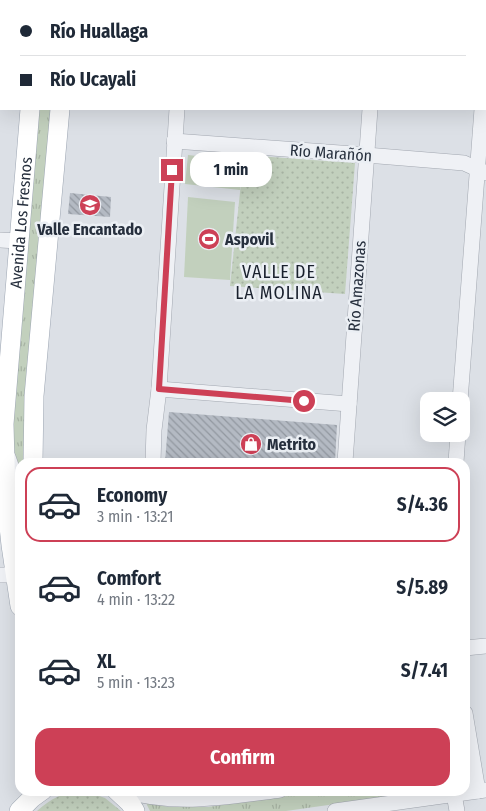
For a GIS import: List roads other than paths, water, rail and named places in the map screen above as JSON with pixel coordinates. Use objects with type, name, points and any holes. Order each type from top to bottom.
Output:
[{"type":"main road","name":"Avenida Los Fresnos","points":[[15,593],[8,575],[4,446],[9,241],[30,110]]},
{"type":"main road","name":"Avenida Los Fresnos","points":[[33,458],[34,396],[60,110]]},
{"type":"main road","points":[[17,811],[21,796]]},
{"type":"main road","points":[[17,811],[35,796]]},
{"type":"main road","points":[[123,796],[135,811]]},
{"type":"street","points":[[153,458],[177,110]]},
{"type":"street","name":"Río Amazonas","points":[[345,458],[370,110]]},
{"type":"street","points":[[461,392],[482,171],[482,110]]},
{"type":"street","name":"Río Marañón","points":[[174,141],[464,164],[482,171]]},
{"type":"street","points":[[159,389],[349,404]]},
{"type":"street","points":[[456,458],[457,442]]},
{"type":"street","points":[[4,446],[15,477]]},
{"type":"street","points":[[470,648],[486,646]]},
{"type":"street","points":[[470,738],[482,790]]},
{"type":"street","points":[[141,796],[168,800],[199,800],[231,796]]},
{"type":"street","points":[[335,811],[440,796]]},
{"type":"street","points":[[454,796],[457,811]]},
{"type":"place","name":"Valle Encantado","points":[[90,205]]},
{"type":"place","name":"Aspovil","points":[[209,239]]},
{"type":"place","name":"Metrito","points":[[251,444]]},
{"type":"district","name":"VALLE DE LA MOLINA","points":[[279,282]]}]
